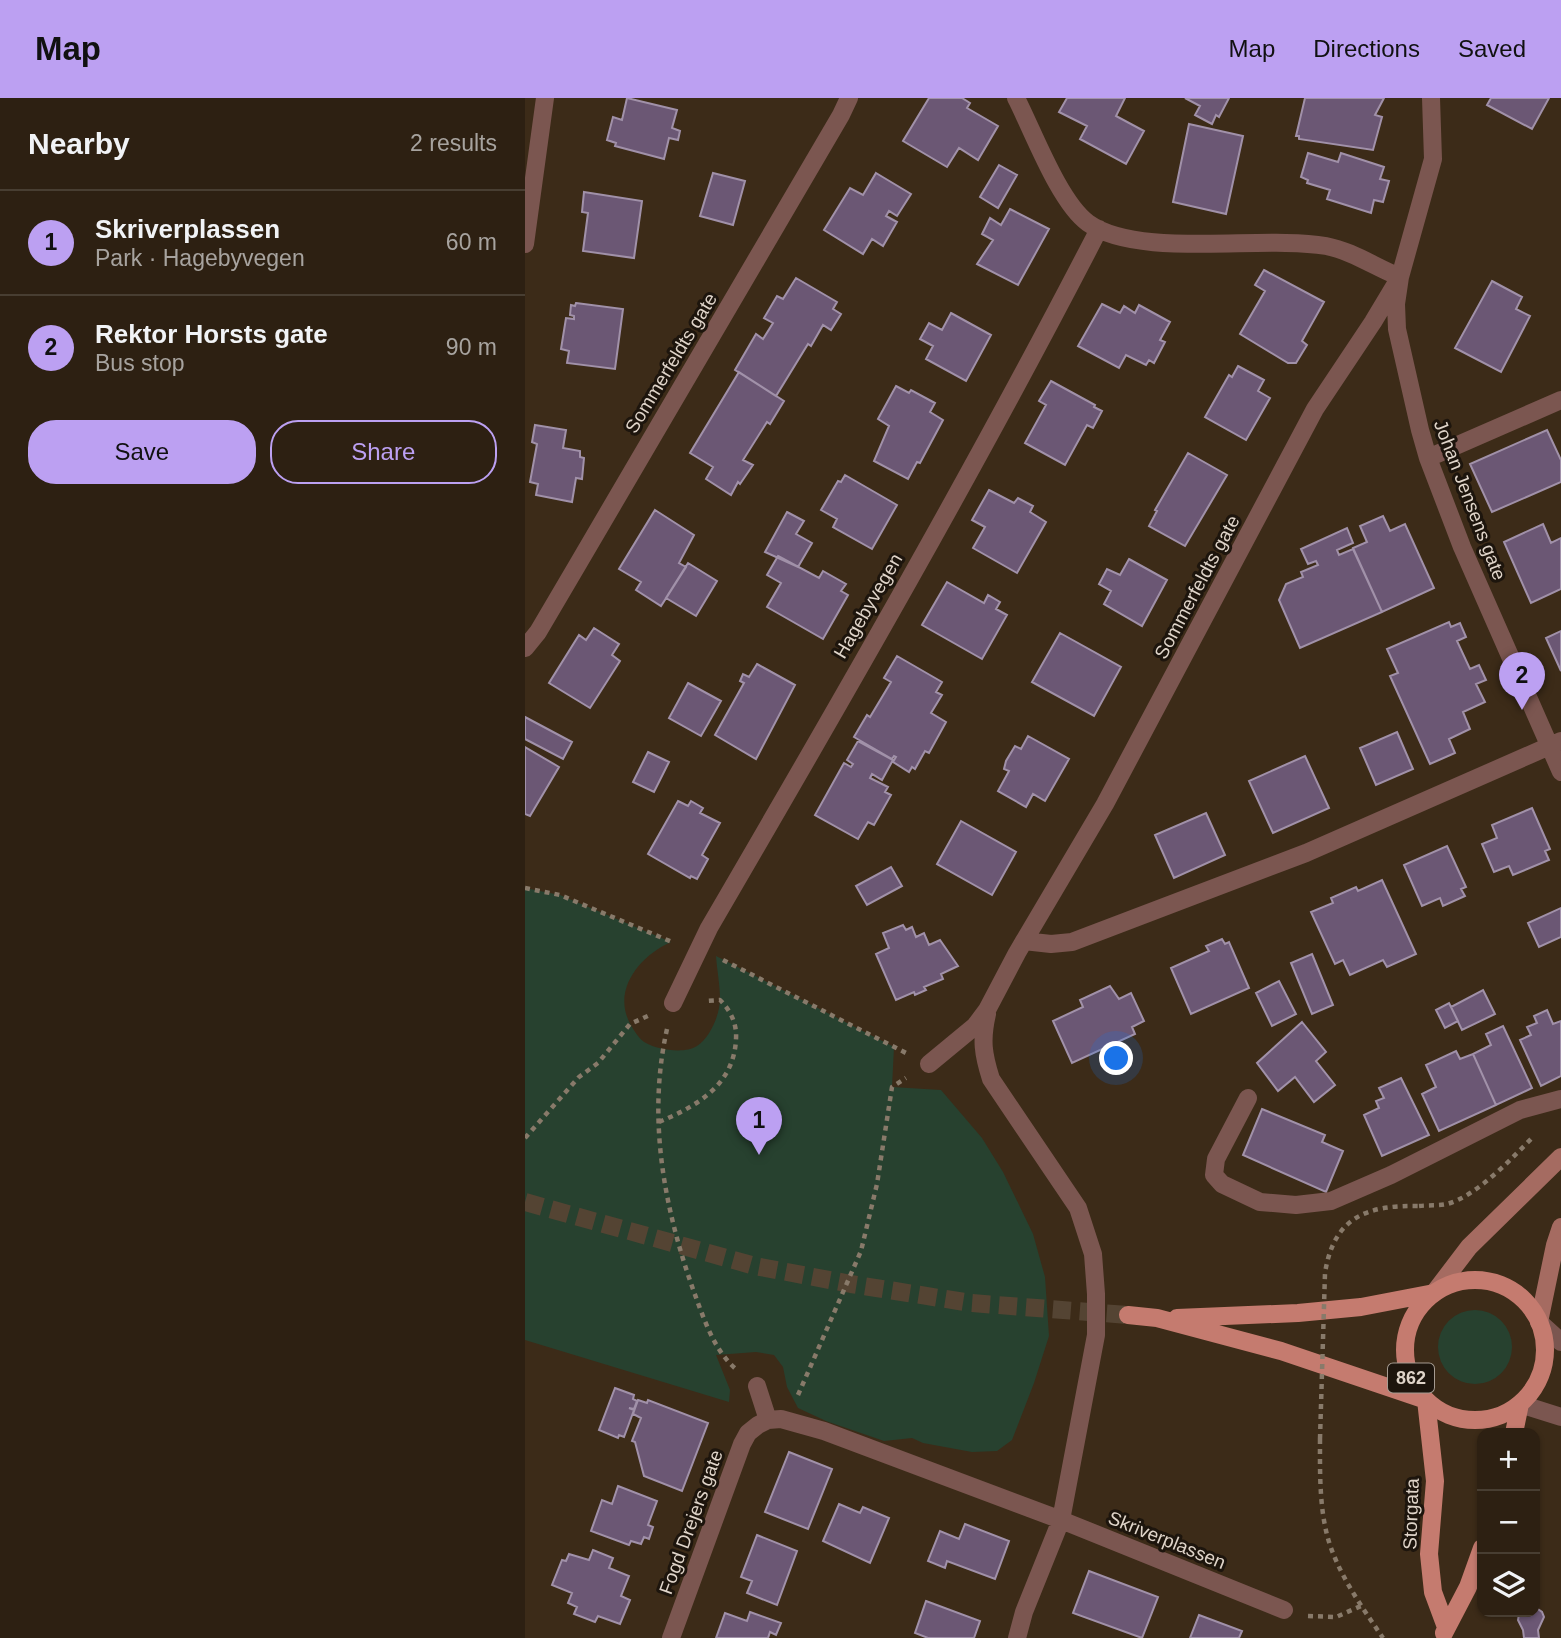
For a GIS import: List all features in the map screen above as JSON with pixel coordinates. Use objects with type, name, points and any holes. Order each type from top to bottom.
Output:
[{"type":"main road","name":"862","points":[[1426,1401],[1415,1387],[1408,1371],[1406,1336],[1421,1304],[1434,1293],[1457,1282],[1481,1280],[1494,1283],[1526,1301],[1539,1322]]},
{"type":"main road","name":"862","points":[[1128,1315],[1157,1318],[1298,1313],[1361,1307],[1434,1293]]},
{"type":"main road","name":"862","points":[[1157,1318],[1281,1352],[1426,1401],[1451,1416],[1472,1420],[1494,1418],[1520,1404]]},
{"type":"main road","points":[[1515,1428],[1520,1404],[1531,1393],[1543,1366],[1544,1336],[1539,1322]]},
{"type":"main road","name":"Storgata","points":[[1426,1401],[1435,1481],[1429,1554],[1433,1592],[1445,1634]]},
{"type":"main road","name":"Storgata","points":[[1445,1634],[1468,1587],[1480,1554]]},
{"type":"street","points":[[525,244],[545,98]]},
{"type":"street","name":"Sommerfeldts gate","points":[[525,648],[578,565],[849,98]]},
{"type":"street","points":[[1016,98],[1059,185],[1078,213],[1099,229],[1135,240],[1326,246],[1359,257],[1400,277]]},
{"type":"street","name":"Sommerfeldts gate","points":[[929,1064],[975,1026],[988,1010],[1024,941],[1111,792],[1315,409],[1400,277],[1433,159],[1430,98]]},
{"type":"street","name":"Hagebyvegen","points":[[673,1003],[709,928],[1033,357],[1099,229]]},
{"type":"street","name":"Johan Jensens gate","points":[[1400,277],[1396,304],[1397,329],[1428,458],[1462,547],[1555,744],[1561,772]]},
{"type":"street","points":[[1428,458],[1561,400]]},
{"type":"street","points":[[1024,941],[1051,944],[1072,942],[1306,853],[1555,744]]},
{"type":"street","points":[[988,1010],[983,1033],[983,1056],[991,1079],[1078,1208],[1093,1254],[1096,1294],[1095,1335],[1061,1520],[1024,1612],[1017,1638]]},
{"type":"street","points":[[1248,1098],[1216,1159],[1214,1175],[1222,1184],[1260,1202],[1296,1205],[1331,1201],[1391,1175],[1520,1110],[1561,1099]]},
{"type":"street","points":[[1434,1293],[1469,1247],[1561,1157]]},
{"type":"street","points":[[1561,1227],[1539,1322],[1561,1342]]},
{"type":"street","points":[[757,1387],[769,1421]]},
{"type":"street","points":[[1520,1404],[1561,1417]]},
{"type":"street","name":"Skriverplassen","points":[[769,1421],[824,1431],[1061,1520],[1284,1610]]},
{"type":"street","name":"Fogd Drejers gate","points":[[671,1638],[742,1444],[748,1433],[769,1421]]},
{"type":"path","points":[[525,888],[560,895],[671,942],[716,956],[929,1064]]},
{"type":"path","points":[[525,1138],[579,1077],[598,1063],[631,1024],[673,1003],[720,1000],[737,1030],[736,1049],[730,1068],[714,1091],[695,1105],[659,1122]]},
{"type":"path","points":[[660,1062],[659,1122],[662,1171],[674,1232],[708,1329],[730,1364],[757,1387]]},
{"type":"path","points":[[769,1421],[797,1397],[861,1251],[877,1184],[892,1087],[929,1064]]},
{"type":"path","points":[[1383,1638],[1346,1583],[1330,1547],[1323,1516],[1320,1439],[1325,1273],[1333,1245],[1342,1231],[1362,1213],[1390,1205],[1446,1204],[1460,1199],[1497,1171],[1539,1132]]},
{"type":"path","points":[[1284,1610],[1314,1617],[1336,1617],[1361,1606]]},
{"type":"green space","points":[[525,888],[560,895],[671,942],[648,956],[631,977],[626,988],[626,1014],[636,1033],[646,1043],[664,1049],[686,1050],[697,1046],[707,1037],[720,1005],[716,956],[894,1047],[892,1087],[941,1090],[982,1138],[1003,1172],[1033,1234],[1045,1277],[1049,1336],[1012,1440],[997,1451],[972,1452],[923,1443],[912,1438],[884,1441],[826,1421],[798,1408],[787,1387],[783,1367],[774,1355],[756,1352],[716,1355],[730,1390],[729,1402],[525,1340]]},
{"type":"green space","points":[[1475,1310],[1489,1313],[1501,1321],[1509,1333],[1512,1347],[1509,1361],[1501,1373],[1489,1381],[1475,1384],[1461,1381],[1449,1373],[1441,1361],[1438,1347],[1441,1333],[1449,1321],[1461,1313]]},
{"type":"building","points":[[627,98],[677,110],[672,128],[680,131],[678,140],[669,138],[664,159],[615,146],[616,143],[607,140],[613,117],[622,120]]},
{"type":"building","points":[[929,98],[962,98],[970,103],[967,108],[998,126],[978,160],[959,148],[947,167],[903,141]]},
{"type":"building","points":[[1067,98],[1125,98],[1116,116],[1144,131],[1126,164],[1080,139],[1087,126],[1059,112]]},
{"type":"building","points":[[1185,98],[1229,98],[1212,124],[1195,115],[1200,106]]},
{"type":"building","points":[[1305,98],[1384,98],[1375,115],[1382,117],[1373,150],[1299,139],[1299,136],[1296,136]]},
{"type":"building","points":[[1491,98],[1549,98],[1532,129],[1487,105]]},
{"type":"building","points":[[1189,124],[1243,136],[1226,214],[1173,202]]},
{"type":"building","points":[[1308,153],[1338,162],[1341,153],[1384,167],[1380,179],[1389,181],[1383,202],[1374,200],[1371,213],[1327,199],[1330,190],[1307,183],[1308,180],[1301,177]]},
{"type":"building","points":[[999,165],[1017,175],[998,208],[980,197]]},
{"type":"building","points":[[713,173],[745,181],[733,225],[700,216]]},
{"type":"building","points":[[876,173],[911,194],[897,216],[889,211],[886,216],[897,222],[883,246],[872,239],[863,254],[824,230],[850,188],[863,195]]},
{"type":"building","points":[[584,192],[642,201],[634,258],[583,251],[588,213],[582,212]]},
{"type":"building","points":[[1010,209],[1049,229],[1018,285],[977,264],[993,240],[982,234],[990,218],[1001,225]]},
{"type":"building","points":[[1264,270],[1324,302],[1302,341],[1307,345],[1296,363],[1288,363],[1240,334],[1265,291],[1255,285]]},
{"type":"building","points":[[796,278],[837,302],[833,309],[841,314],[831,330],[823,325],[776,396],[735,370],[756,334],[763,339],[773,323],[764,318],[777,296],[783,299]]},
{"type":"building","points":[[1492,281],[1522,297],[1516,309],[1530,316],[1501,372],[1455,348]]},
{"type":"building","points":[[576,303],[623,309],[615,369],[567,363],[569,351],[561,349],[566,318],[574,319],[574,316],[570,315],[571,305],[575,306]]},
{"type":"building","points":[[1102,304],[1120,313],[1124,306],[1135,313],[1139,305],[1170,322],[1160,340],[1165,342],[1154,363],[1149,360],[1146,365],[1126,355],[1119,368],[1078,346]]},
{"type":"building","points":[[951,313],[991,335],[966,381],[926,359],[933,346],[920,339],[929,323],[942,330]]},
{"type":"building","points":[[1238,366],[1264,380],[1258,391],[1270,398],[1246,440],[1205,417],[1229,375],[1232,377]]},
{"type":"building","points":[[739,372],[784,401],[743,460],[753,465],[731,495],[706,479],[713,467],[690,453]]},
{"type":"building","points":[[1051,381],[1102,411],[1093,428],[1087,425],[1065,465],[1025,443],[1046,405],[1039,401]]},
{"type":"building","points":[[896,386],[909,393],[911,390],[935,403],[930,412],[943,420],[920,463],[917,462],[908,479],[874,461],[889,426],[878,419]]},
{"type":"building","points":[[535,425],[566,430],[563,448],[580,451],[580,457],[584,458],[582,479],[576,478],[572,502],[536,495],[538,484],[530,482],[537,444],[532,442]]},
{"type":"building","points":[[1547,430],[1561,460],[1561,482],[1492,512],[1470,464]]},
{"type":"building","points":[[1188,453],[1227,475],[1185,546],[1149,526],[1157,511],[1155,510]]},
{"type":"building","points":[[845,475],[897,505],[872,549],[833,527],[837,519],[821,510],[838,481],[841,482]]},
{"type":"building","points":[[989,490],[1014,503],[1018,498],[1033,506],[1030,512],[1046,522],[1017,573],[973,548],[985,527],[972,520]]},
{"type":"building","points":[[655,510],[694,535],[679,563],[686,567],[661,606],[636,590],[641,582],[619,569]]},
{"type":"building","points":[[787,512],[804,521],[796,534],[812,543],[798,567],[765,552]]},
{"type":"building","points":[[1383,516],[1390,531],[1405,524],[1434,588],[1382,612],[1353,548],[1367,542],[1360,526]]},
{"type":"building","points":[[1543,524],[1551,543],[1561,538],[1561,589],[1531,603],[1504,542]]},
{"type":"building","points":[[1347,528],[1353,543],[1337,550],[1339,555],[1353,549],[1382,612],[1300,648],[1279,600],[1286,584],[1303,577],[1301,572],[1318,565],[1316,561],[1308,564],[1301,549]]},
{"type":"building","points":[[778,556],[819,578],[823,571],[846,584],[841,591],[848,595],[823,639],[767,607],[781,583],[767,575]]},
{"type":"building","points":[[1129,559],[1167,580],[1142,626],[1104,604],[1111,591],[1099,584],[1107,569],[1120,575]]},
{"type":"building","points":[[688,563],[717,581],[696,616],[666,598]]},
{"type":"building","points":[[947,582],[984,603],[988,595],[1000,602],[996,609],[1007,615],[982,659],[922,625]]},
{"type":"building","points":[[1449,622],[1451,627],[1460,623],[1466,637],[1457,641],[1470,669],[1479,665],[1486,680],[1476,684],[1485,702],[1463,712],[1470,729],[1449,739],[1455,753],[1430,764],[1390,676],[1398,673],[1387,649]]},
{"type":"building","points":[[594,628],[619,644],[612,655],[620,661],[590,708],[549,683],[579,635],[586,640]]},
{"type":"building","points":[[1561,631],[1561,671],[1546,638]]},
{"type":"building","points":[[1060,633],[1121,667],[1094,716],[1032,682]]},
{"type":"building","points":[[897,656],[942,682],[936,692],[942,695],[931,713],[946,722],[929,753],[925,751],[915,769],[912,767],[909,772],[893,762],[896,757],[892,759],[854,737],[867,715],[870,717],[891,682],[884,678]]},
{"type":"building","points":[[757,664],[795,685],[756,759],[715,735],[744,683],[740,681],[743,674],[749,677]]},
{"type":"building","points":[[688,683],[721,701],[701,736],[669,718]]},
{"type":"building","points":[[525,717],[572,742],[563,759],[525,739]]},
{"type":"building","points":[[1397,732],[1413,769],[1376,785],[1360,748]]},
{"type":"building","points":[[1028,736],[1069,759],[1045,801],[1033,794],[1026,807],[998,791],[1009,771],[1004,769],[1006,761],[1015,746],[1021,749]]},
{"type":"building","points":[[858,741],[893,760],[882,780],[872,774],[870,778],[888,787],[885,792],[891,795],[874,825],[868,822],[858,839],[815,815],[844,763],[851,767],[853,764],[847,760]]},
{"type":"building","points":[[525,747],[559,767],[530,816],[525,814]]},
{"type":"building","points":[[648,752],[669,762],[654,792],[633,782]]},
{"type":"building","points":[[1305,756],[1329,808],[1273,833],[1249,781]]},
{"type":"building","points":[[678,801],[688,806],[691,801],[703,808],[700,813],[720,823],[702,855],[708,859],[697,879],[691,876],[690,878],[648,854]]},
{"type":"building","points":[[1532,808],[1550,849],[1545,851],[1549,860],[1513,875],[1509,866],[1494,872],[1482,844],[1497,838],[1492,825]]},
{"type":"building","points":[[1206,813],[1225,855],[1174,878],[1155,835]]},
{"type":"building","points":[[961,821],[1016,852],[992,895],[937,864]]},
{"type":"building","points":[[1447,846],[1466,887],[1461,889],[1465,896],[1443,906],[1440,898],[1422,906],[1404,865]]},
{"type":"building","points":[[891,867],[902,886],[867,905],[856,886]]},
{"type":"building","points":[[1382,880],[1416,954],[1387,967],[1383,960],[1350,975],[1343,960],[1335,964],[1311,912],[1333,903],[1331,898],[1356,887],[1358,891]]},
{"type":"building","points":[[1561,908],[1561,937],[1539,947],[1528,923]]},
{"type":"building","points":[[903,925],[906,930],[912,927],[916,937],[924,933],[929,945],[940,940],[958,966],[941,974],[943,979],[924,987],[926,990],[896,1000],[876,954],[889,948],[883,933]]},
{"type":"building","points":[[1222,939],[1225,944],[1229,942],[1249,988],[1191,1014],[1171,968],[1209,951],[1206,946]]},
{"type":"building","points":[[1312,954],[1333,1005],[1312,1014],[1291,963]]},
{"type":"building","points":[[1279,981],[1296,1014],[1272,1026],[1256,993]]},
{"type":"building","points":[[1110,986],[1119,999],[1131,993],[1144,1021],[1132,1027],[1135,1034],[1072,1063],[1053,1021],[1083,1007],[1080,1000]]},
{"type":"building","points":[[1483,990],[1495,1014],[1462,1030],[1451,1007]]},
{"type":"building","points":[[1449,1003],[1458,1021],[1445,1028],[1436,1010]]},
{"type":"building","points":[[1547,1010],[1553,1024],[1561,1021],[1561,1076],[1541,1086],[1520,1040],[1531,1035],[1527,1027],[1537,1023],[1534,1016]]},
{"type":"building","points":[[1302,1022],[1326,1052],[1316,1061],[1335,1085],[1314,1102],[1295,1077],[1278,1091],[1257,1063]]},
{"type":"building","points":[[1503,1026],[1532,1088],[1496,1105],[1473,1054],[1491,1045],[1486,1034]]},
{"type":"building","points":[[1456,1051],[1460,1059],[1473,1054],[1496,1105],[1439,1131],[1422,1094],[1436,1087],[1426,1065]]},
{"type":"building","points":[[1401,1078],[1429,1135],[1382,1156],[1364,1115],[1379,1108],[1376,1101],[1384,1098],[1379,1088]]},
{"type":"building","points":[[1262,1109],[1325,1135],[1322,1142],[1343,1151],[1326,1192],[1243,1155]]},
{"type":"building","points":[[615,1388],[634,1395],[633,1399],[637,1401],[634,1409],[629,1408],[634,1410],[624,1437],[619,1435],[618,1438],[599,1430]]},
{"type":"building","points":[[638,1400],[647,1403],[648,1400],[708,1423],[682,1491],[644,1476],[635,1442],[632,1441],[641,1418],[633,1414]]},
{"type":"building","points":[[789,1452],[832,1469],[808,1529],[765,1512]]},
{"type":"building","points":[[618,1486],[657,1501],[648,1525],[653,1527],[649,1539],[644,1537],[641,1544],[631,1541],[629,1545],[591,1531],[602,1500],[612,1504]]},
{"type":"building","points":[[839,1504],[860,1513],[863,1507],[889,1518],[870,1563],[823,1541]]},
{"type":"building","points":[[965,1524],[1009,1541],[995,1579],[947,1561],[945,1568],[928,1561],[940,1531],[959,1539]]},
{"type":"building","points":[[757,1535],[797,1551],[777,1605],[747,1593],[752,1581],[741,1577]]},
{"type":"building","points":[[593,1550],[613,1558],[609,1568],[629,1576],[621,1596],[630,1600],[620,1624],[598,1616],[595,1622],[574,1614],[577,1607],[568,1603],[572,1593],[552,1585],[562,1560],[566,1561],[569,1554],[589,1560]]},
{"type":"building","points":[[1089,1571],[1158,1597],[1142,1638],[1073,1613]]},
{"type":"building","points":[[926,1601],[980,1621],[974,1638],[928,1638],[915,1633]]},
{"type":"building","points":[[1540,1611],[1542,1612],[1544,1617],[1538,1630],[1539,1638],[1524,1638],[1518,1617],[1540,1617]]},
{"type":"building","points":[[750,1612],[781,1623],[776,1635],[770,1632],[768,1638],[716,1638],[725,1613],[747,1621]]},
{"type":"building","points":[[1199,1615],[1242,1631],[1239,1638],[1190,1638]]},
{"type":"tunnel","points":[[525,1202],[755,1266],[851,1284],[971,1303],[1128,1315]]},
{"type":"place","name":"Rektor Horsts gate","points":[[1522,710]]},
{"type":"place","name":"Skriverplassen","points":[[759,1155]]}]
